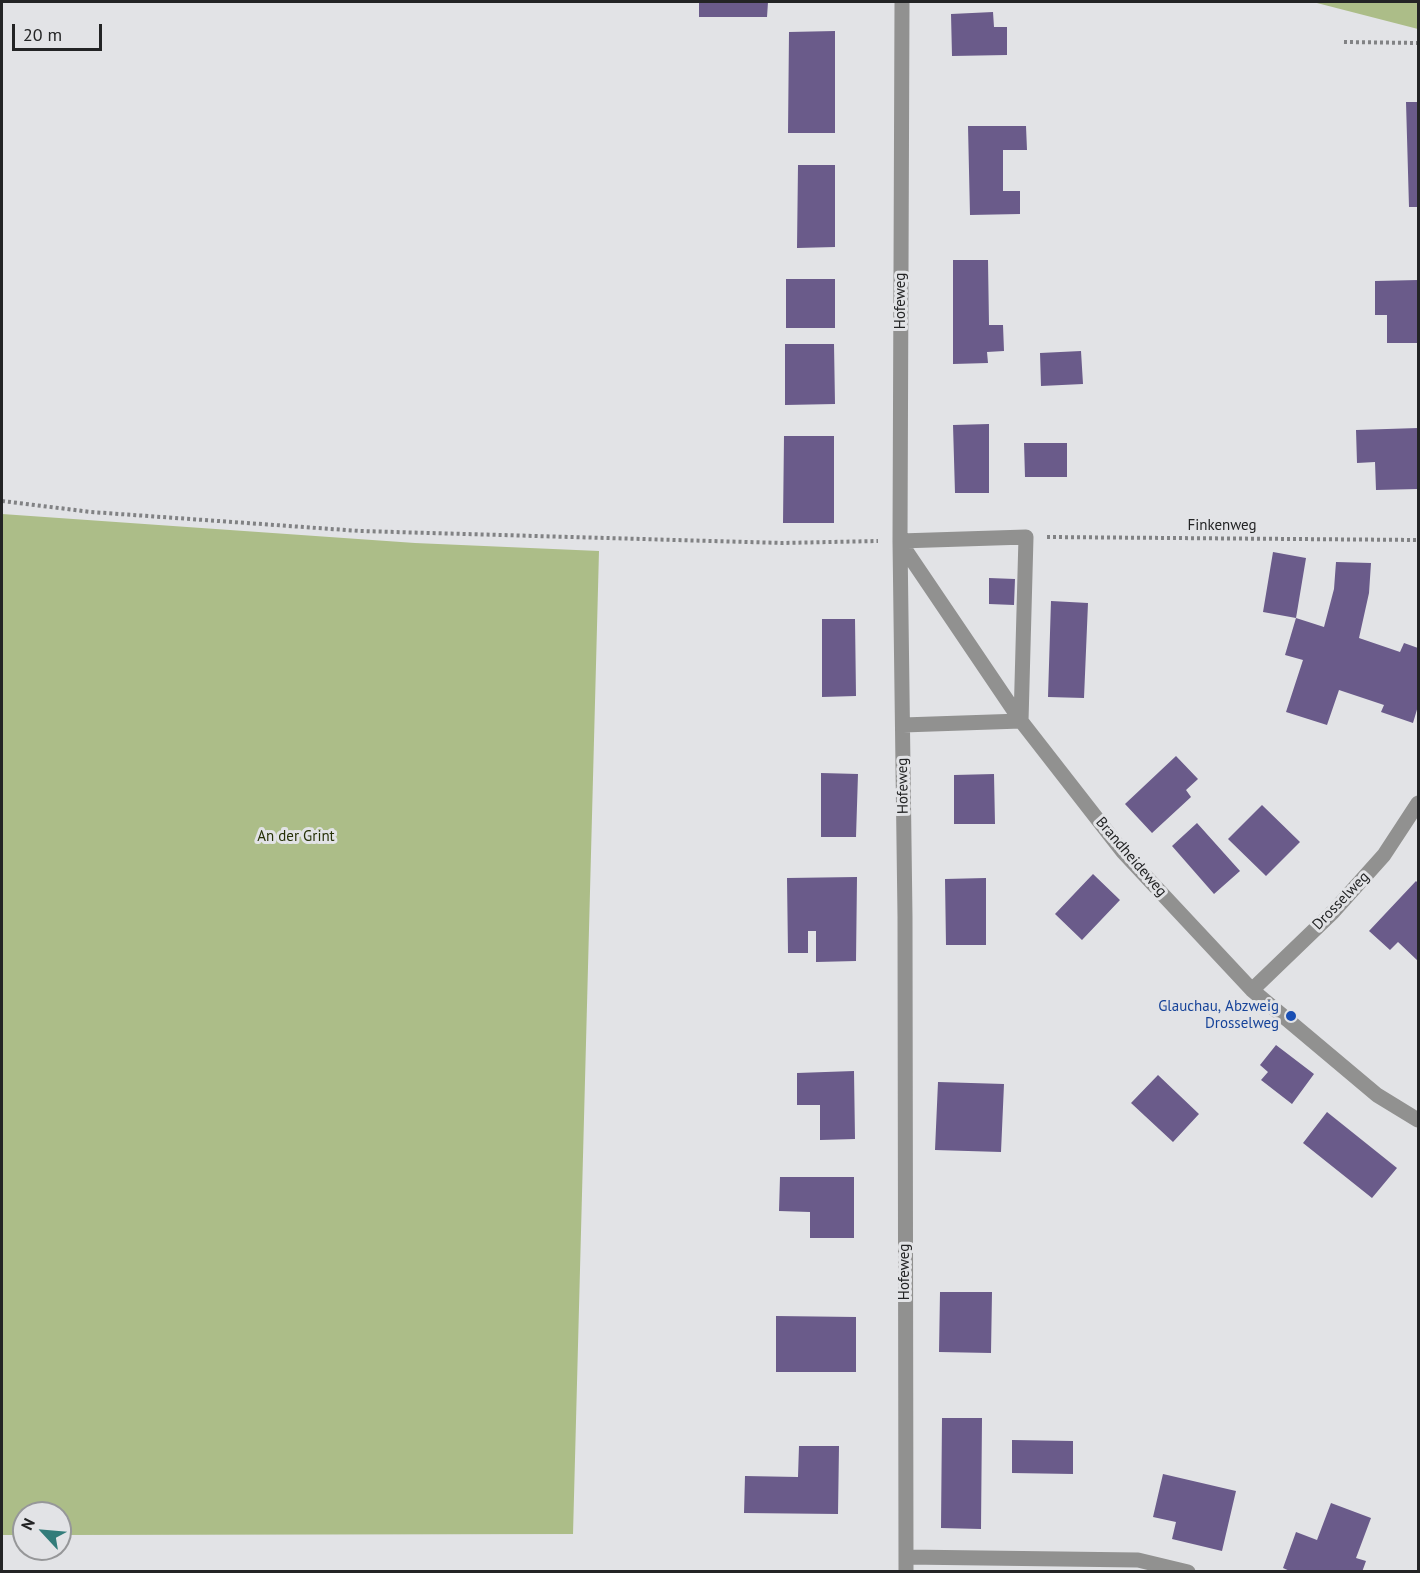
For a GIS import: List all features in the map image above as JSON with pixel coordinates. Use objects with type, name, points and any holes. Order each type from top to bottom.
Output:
[{"type":"street","name":"Hofeweg","points":[[902,2],[900,541],[903,724],[906,1564]]},
{"type":"street","points":[[900,541],[1026,537],[1021,721],[903,724]]},
{"type":"street","name":"Brandheideweg","points":[[900,541],[1021,721],[1123,852],[1252,990],[1377,1095],[1419,1120]]},
{"type":"street","name":"Drosselweg","points":[[1252,990],[1341,903],[1384,855],[1419,802]]},
{"type":"street","points":[[906,1564],[1138,1560],[1188,1572]]},
{"type":"path","points":[[1344,42],[1419,43]]},
{"type":"path","points":[[2,501],[91,512],[360,531],[782,543],[900,541]]},
{"type":"path","name":"Finkenweg","points":[[1026,537],[1419,540]]},
{"type":"green space","points":[[1313,2],[1418,2],[1418,29]]},
{"type":"green space","name":"An der Grint","points":[[2,514],[415,543],[599,551],[573,1534],[72,1535],[72,1501],[12,1501],[12,1535],[2,1535]]},
{"type":"building","points":[[699,2],[768,2],[767,17],[699,17]]},
{"type":"building","points":[[993,12],[994,27],[1007,27],[1007,55],[952,56],[951,14]]},
{"type":"building","points":[[835,31],[835,133],[788,133],[789,32]]},
{"type":"building","points":[[1406,102],[1418,102],[1418,207],[1409,207]]},
{"type":"building","points":[[968,126],[1026,126],[1027,150],[1003,150],[1003,191],[1020,191],[1020,214],[970,215]]},
{"type":"building","points":[[798,165],[835,165],[835,247],[797,248]]},
{"type":"building","points":[[953,260],[988,260],[989,325],[1003,325],[1004,351],[987,352],[988,363],[953,364]]},
{"type":"building","points":[[786,279],[835,279],[835,328],[786,328]]},
{"type":"building","points":[[1418,280],[1418,343],[1387,343],[1387,315],[1375,315],[1375,281]]},
{"type":"building","points":[[785,344],[834,344],[835,404],[785,405]]},
{"type":"building","points":[[1081,351],[1083,384],[1041,386],[1040,353]]},
{"type":"building","points":[[989,424],[989,493],[955,493],[953,425]]},
{"type":"building","points":[[1418,428],[1418,489],[1376,490],[1375,462],[1357,463],[1356,430]]},
{"type":"building","points":[[784,436],[834,436],[834,523],[783,523]]},
{"type":"building","points":[[1024,443],[1067,443],[1067,477],[1025,477]]},
{"type":"building","points":[[1273,552],[1306,558],[1296,618],[1263,612]]},
{"type":"building","points":[[1336,562],[1371,563],[1369,593],[1359,638],[1400,652],[1404,643],[1418,648],[1418,706],[1413,723],[1381,712],[1384,705],[1339,690],[1327,725],[1286,712],[1303,660],[1285,655],[1296,618],[1324,627],[1334,589]]},
{"type":"building","points":[[989,578],[1015,579],[1014,605],[989,604]]},
{"type":"building","points":[[1051,601],[1088,603],[1084,698],[1048,697]]},
{"type":"building","points":[[822,619],[855,619],[856,696],[822,697]]},
{"type":"building","points":[[1176,756],[1198,779],[1186,790],[1191,797],[1152,833],[1125,804]]},
{"type":"building","points":[[821,773],[858,774],[856,837],[821,837]]},
{"type":"building","points":[[994,774],[995,824],[954,824],[954,775]]},
{"type":"building","points":[[1262,805],[1300,842],[1266,876],[1228,839]]},
{"type":"building","points":[[1197,823],[1240,871],[1214,894],[1172,846]]},
{"type":"building","points":[[1093,874],[1120,900],[1082,940],[1055,914]]},
{"type":"building","points":[[857,877],[856,961],[816,962],[816,931],[808,931],[808,953],[788,953],[787,878]]},
{"type":"building","points":[[986,878],[986,945],[946,945],[945,879]]},
{"type":"building","points":[[1416,881],[1418,883],[1418,961],[1398,942],[1390,950],[1369,931]]},
{"type":"building","points":[[1276,1045],[1314,1074],[1292,1104],[1261,1080],[1268,1072],[1260,1065]]},
{"type":"building","points":[[854,1071],[855,1139],[820,1140],[820,1105],[797,1105],[797,1073]]},
{"type":"building","points":[[1158,1075],[1199,1114],[1173,1142],[1131,1103]]},
{"type":"building","points":[[938,1082],[1004,1084],[1001,1152],[935,1150]]},
{"type":"building","points":[[1327,1112],[1397,1168],[1372,1198],[1303,1143]]},
{"type":"building","points":[[780,1177],[854,1177],[854,1238],[810,1238],[810,1212],[779,1211]]},
{"type":"building","points":[[940,1292],[992,1292],[991,1353],[939,1352]]},
{"type":"building","points":[[776,1316],[856,1317],[856,1372],[776,1372]]},
{"type":"building","points":[[942,1418],[982,1418],[981,1529],[941,1528]]},
{"type":"building","points":[[1012,1440],[1073,1441],[1073,1474],[1012,1473]]},
{"type":"building","points":[[799,1446],[839,1446],[838,1514],[744,1513],[745,1476],[798,1477]]},
{"type":"building","points":[[1163,1474],[1236,1491],[1222,1551],[1172,1539],[1176,1522],[1153,1517]]},
{"type":"building","points":[[1331,1503],[1371,1518],[1356,1558],[1366,1561],[1362,1572],[1292,1572],[1283,1568],[1296,1532],[1317,1540]]},
{"type":"place","name":"Glauchau, Abzweig Drosselweg","points":[[1291,1016]]}]
